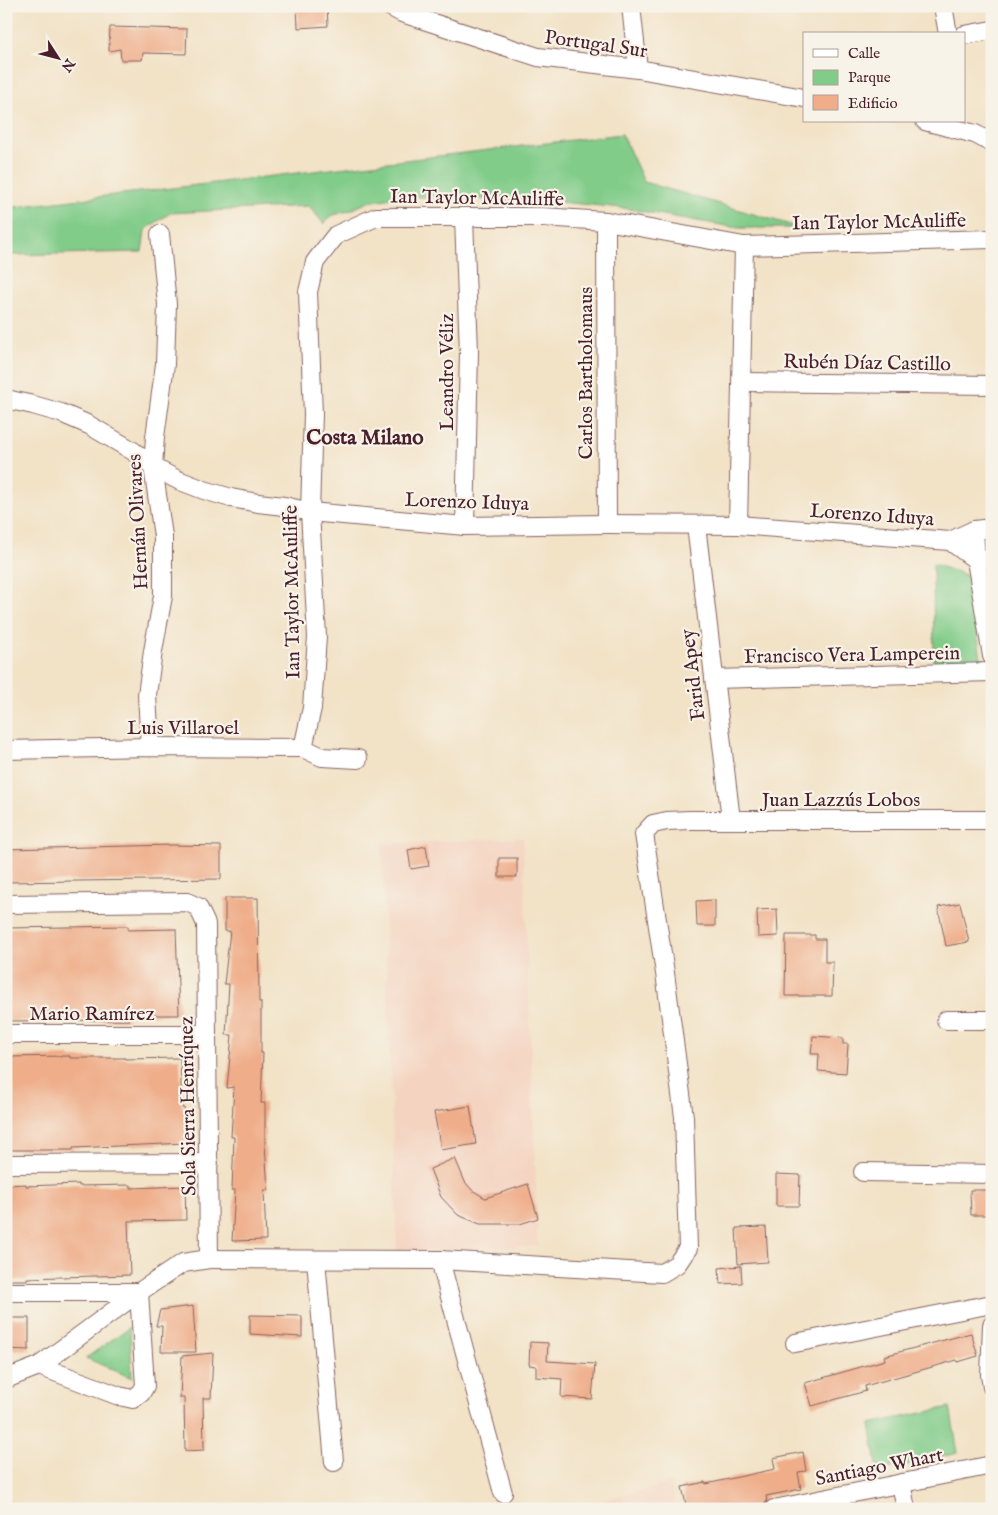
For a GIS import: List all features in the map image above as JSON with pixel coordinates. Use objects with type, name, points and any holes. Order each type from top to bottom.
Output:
[{"type":"street","name":"Portugal Sur","points":[[389,6],[402,13],[538,57],[638,69],[803,98]]},
{"type":"street","points":[[631,6],[638,69]]},
{"type":"street","points":[[943,6],[948,32]]},
{"type":"street","points":[[966,35],[992,30]]},
{"type":"street","points":[[929,122],[975,134],[992,143]]},
{"type":"street","name":"Ian Taylor McAuliffe","points":[[303,748],[312,708],[317,637],[310,512],[313,414],[308,292],[315,262],[336,235],[376,217],[542,217],[606,222],[744,246],[992,239]]},
{"type":"street","name":"Leandro Véliz","points":[[464,218],[469,352],[466,526]]},
{"type":"street","name":"Carlos Bartholomaus","points":[[606,222],[607,524]]},
{"type":"street","name":"Hernán Olivares","points":[[150,747],[147,695],[152,651],[163,596],[163,536],[153,467],[165,364],[166,312],[160,234]]},
{"type":"street","points":[[738,526],[744,246]]},
{"type":"street","name":"Rubén Díaz Castillo","points":[[741,382],[992,385]]},
{"type":"street","name":"Lorenzo Iduya","points":[[6,400],[61,413],[89,424],[119,441],[153,467],[196,487],[231,498],[310,512],[466,526],[607,524],[738,526],[950,541],[984,559]]},
{"type":"street","name":"Farid Apey","points":[[696,525],[731,820]]},
{"type":"street","name":"Lorenzo Iduya","points":[[950,541],[974,530],[992,528]]},
{"type":"street","name":"Francisco Vera Lamperein","points":[[974,530],[984,559],[992,656]]},
{"type":"street","name":"Francisco Vera Lamperein","points":[[714,679],[992,672]]},
{"type":"street","name":"Luis Villaroel","points":[[6,750],[150,747],[303,748],[322,757],[358,759]]},
{"type":"street","name":"Juan Lazzús Lobos","points":[[440,1260],[662,1273],[677,1264],[688,1248],[684,1117],[644,834],[653,824],[690,820],[992,820]]},
{"type":"street","name":"Sola Sierra Henríquez","points":[[6,904],[187,902],[198,907],[206,924],[209,1259]]},
{"type":"street","points":[[946,1020],[992,1020]]},
{"type":"street","name":"Mario Ramírez","points":[[6,1034],[207,1034]]},
{"type":"street","points":[[6,1164],[209,1163]]},
{"type":"street","points":[[863,1172],[992,1174]]},
{"type":"street","points":[[6,1379],[39,1366],[139,1292],[183,1263],[209,1259],[440,1260],[503,1493]]},
{"type":"street","points":[[316,1260],[334,1462]]},
{"type":"street","points":[[6,1292],[139,1292]]},
{"type":"street","points":[[39,1366],[119,1396],[134,1399],[145,1386],[139,1292]]},
{"type":"street","points":[[795,1343],[992,1304]]},
{"type":"street","points":[[992,1325],[990,1375],[992,1387]]},
{"type":"street","name":"Santiago Whart","points":[[774,1509],[992,1465]]},
{"type":"street","points":[[901,1483],[906,1509]]},
{"type":"shaded area","points":[[523,838],[538,1246],[397,1252],[382,844]]},
{"type":"shaded area","points":[[671,1483],[676,1509],[571,1509]]},
{"type":"green space","points":[[622,134],[644,182],[801,228],[738,228],[623,208],[559,202],[405,196],[368,202],[351,210],[330,216],[324,224],[309,206],[170,213],[145,230],[142,252],[12,255],[6,263],[6,208]]},
{"type":"green space","points":[[933,564],[969,576],[981,659],[934,664]]},
{"type":"green space","points":[[130,1327],[132,1378],[86,1358]]},
{"type":"green space","points":[[950,1407],[958,1453],[878,1471],[870,1424]]},
{"type":"building","points":[[297,6],[327,6],[328,26],[298,28]]},
{"type":"building","points":[[110,27],[187,29],[186,54],[143,53],[142,60],[121,60],[120,49],[109,51]]},
{"type":"building","points":[[172,845],[221,846],[221,879],[6,882],[6,849]]},
{"type":"building","points":[[426,846],[429,866],[411,869],[408,850]]},
{"type":"building","points":[[499,858],[517,858],[517,877],[499,877]]},
{"type":"building","points":[[225,898],[258,898],[259,1002],[261,1002],[261,1053],[263,1053],[261,1103],[265,1103],[268,1190],[264,1190],[266,1240],[232,1241],[235,1190],[232,1190],[234,1137],[231,1137],[234,1087],[227,1088],[232,1035],[226,1035],[229,984],[224,984],[230,931],[225,931]]},
{"type":"building","points":[[715,900],[715,926],[697,926],[696,901]]},
{"type":"building","points":[[960,903],[969,942],[946,946],[938,907]]},
{"type":"building","points":[[777,909],[778,936],[758,937],[757,910]]},
{"type":"building","points":[[128,926],[128,930],[176,929],[179,1015],[129,1015],[129,1020],[6,1021],[6,928]]},
{"type":"building","points":[[786,935],[815,935],[815,939],[825,939],[825,962],[833,962],[832,996],[785,996]]},
{"type":"building","points":[[813,1036],[843,1038],[843,1044],[848,1044],[846,1073],[818,1071],[819,1054],[811,1054]]},
{"type":"building","points":[[70,1056],[70,1058],[125,1059],[180,1058],[182,1108],[184,1108],[187,1143],[73,1148],[73,1150],[6,1150],[6,1057]]},
{"type":"building","points":[[470,1106],[476,1144],[441,1150],[434,1112]]},
{"type":"building","points":[[455,1158],[465,1182],[472,1190],[485,1198],[528,1184],[538,1218],[520,1224],[480,1224],[458,1215],[441,1197],[430,1169]]},
{"type":"building","points":[[776,1174],[800,1175],[799,1206],[776,1206]]},
{"type":"building","points":[[26,1184],[26,1186],[131,1185],[131,1188],[185,1186],[186,1220],[128,1221],[130,1275],[6,1280],[6,1185]]},
{"type":"building","points":[[970,1190],[992,1190],[992,1215],[971,1215]]},
{"type":"building","points":[[766,1227],[768,1262],[738,1264],[736,1228]]},
{"type":"building","points":[[741,1266],[742,1283],[720,1284],[719,1268]]},
{"type":"building","points":[[193,1306],[196,1352],[161,1352],[162,1326],[156,1326],[160,1310]]},
{"type":"building","points":[[250,1315],[302,1316],[302,1337],[250,1334]]},
{"type":"building","points":[[6,1318],[29,1318],[29,1350],[6,1349]]},
{"type":"building","points":[[971,1333],[978,1356],[958,1362],[957,1360],[865,1386],[866,1391],[812,1406],[805,1383],[885,1360],[884,1356]]},
{"type":"building","points":[[530,1342],[548,1343],[547,1361],[595,1364],[592,1399],[561,1397],[562,1379],[536,1377],[536,1366],[529,1365]]},
{"type":"building","points":[[213,1353],[211,1398],[203,1398],[204,1450],[185,1451],[184,1398],[180,1398],[182,1356]]},
{"type":"building","points":[[803,1452],[806,1471],[798,1472],[801,1489],[766,1496],[767,1501],[765,1504],[741,1509],[687,1509],[682,1487],[705,1482],[706,1484],[775,1469],[773,1458]]},
{"type":"district","name":"Costa Milano","points":[[365,437]]}]
